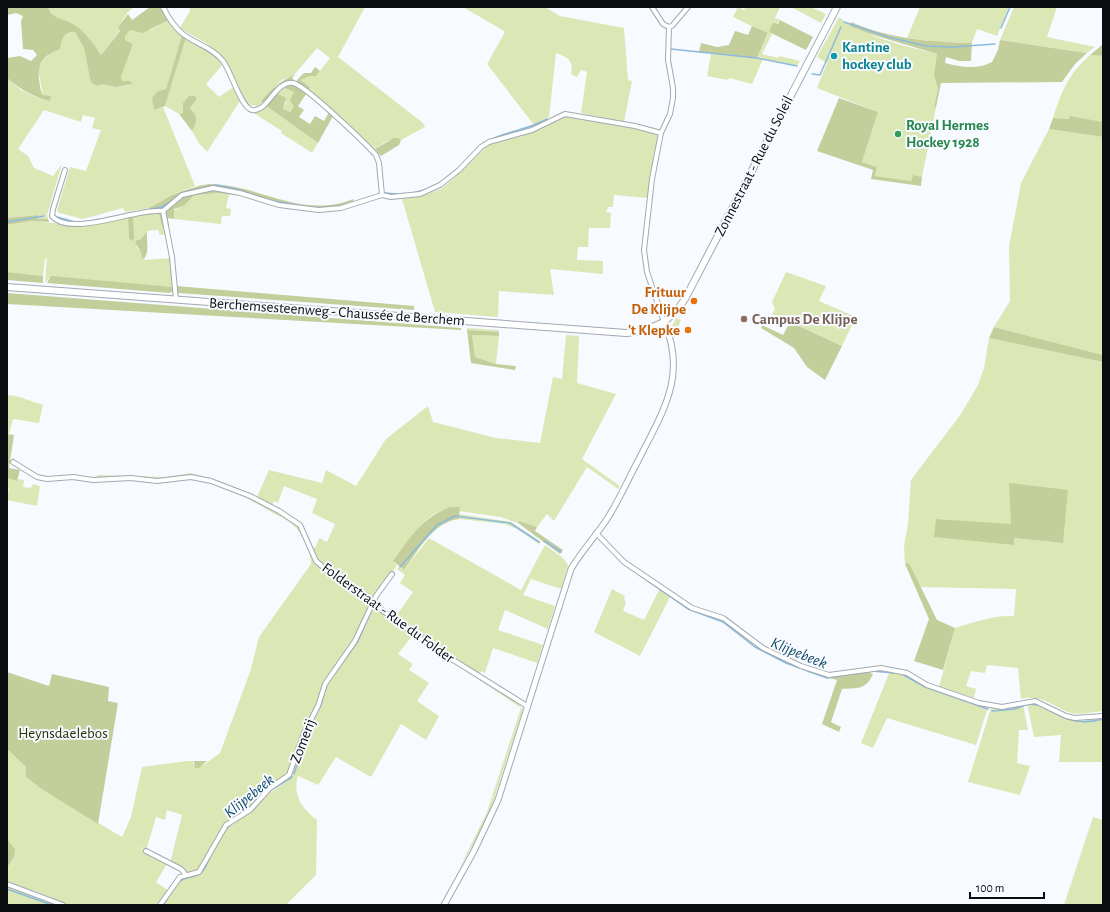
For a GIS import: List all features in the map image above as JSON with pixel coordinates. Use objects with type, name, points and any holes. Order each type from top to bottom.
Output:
[{"type":"main road","name":"Zonnestraat - Rue du Soleil","points":[[664,322],[677,310],[688,294],[838,7]]},
{"type":"main road","name":"Berchemsesteenweg - Chaussée de Berchem","points":[[7,287],[347,311],[495,324],[626,333],[642,331],[664,322]]},
{"type":"street","points":[[163,7],[170,20],[180,32],[205,46],[221,59],[231,75],[242,103],[247,108],[254,110],[260,108],[276,91],[290,83],[295,83],[311,95],[376,155],[379,162],[382,195]]},
{"type":"street","points":[[652,7],[664,24],[669,27]]},
{"type":"street","points":[[669,27],[672,26],[688,7]]},
{"type":"street","points":[[444,905],[494,811],[569,575],[578,556],[610,515],[669,397],[674,378],[671,339],[647,272],[644,250],[650,192],[661,133],[670,114],[673,98],[673,88],[668,60],[669,27]]},
{"type":"street","points":[[65,170],[52,214],[53,218],[58,221],[84,225],[130,214],[163,211],[182,195],[213,188],[240,193],[279,205],[319,210],[341,208],[382,195],[405,196],[432,190],[459,170],[485,145],[498,138],[532,130],[565,114],[635,126],[661,133]]},
{"type":"street","points":[[163,211],[172,257],[176,300]]},
{"type":"street","name":"Folderstraat - Rue du Folder","points":[[13,462],[37,477],[47,479],[73,477],[93,480],[131,478],[157,481],[191,477],[233,488],[271,506],[298,523],[303,529],[319,564],[367,596],[372,603],[429,644],[527,706]]},
{"type":"street","points":[[596,533],[624,562],[692,608],[723,618],[763,648],[801,666],[829,675],[881,668],[907,673],[927,685],[979,703],[1002,707],[1035,701],[1066,716],[1075,718],[1103,716]]},
{"type":"street","name":"Zomerij","points":[[160,905],[180,877],[196,874],[201,870],[221,832],[229,823],[250,810],[266,791],[289,775],[304,734],[318,706],[325,684],[355,641],[372,603],[392,574]]},
{"type":"street","points":[[146,851],[181,869],[186,875]]},
{"type":"street","points":[[7,884],[63,905]]},
{"type":"green space","points":[[7,7],[48,7],[52,14],[69,22],[81,30],[101,55],[120,31],[118,27],[128,14],[132,20],[150,7],[162,7],[169,20],[143,33],[130,30],[125,36],[125,40],[133,44],[121,77],[122,81],[130,81],[133,84],[117,87],[101,84],[98,86],[92,83],[84,48],[75,32],[68,33],[62,39],[60,49],[46,56],[39,68],[41,91],[43,95],[51,96],[50,101],[27,92],[7,78],[7,58],[20,56],[31,61],[37,55],[33,50],[23,49],[21,21],[23,16],[16,13],[7,15]]},
{"type":"green space","points":[[48,7],[134,7],[128,12],[118,27],[120,30],[101,55],[81,30],[69,22],[52,14]]},
{"type":"green space","points":[[189,7],[365,7],[338,57],[423,123],[425,127],[401,140],[398,138],[385,142],[375,149],[309,90],[310,87],[299,80],[310,76],[316,76],[330,58],[317,48],[295,74],[282,80],[261,101],[263,103],[258,106],[248,105],[225,59],[206,43],[180,28],[190,11]]},
{"type":"green space","points":[[463,7],[545,7],[560,16],[624,28],[628,80],[632,81],[624,122],[581,113],[587,72],[581,70],[577,77],[571,74],[572,66],[569,60],[556,53],[549,117],[534,125],[487,64],[504,34],[504,31]]},
{"type":"green space","points":[[738,7],[744,10],[746,7],[780,7],[775,18],[780,20],[769,32],[772,34],[762,54],[800,61],[797,66],[763,59],[752,84],[729,78],[728,80],[707,76],[711,54],[757,58],[768,34],[733,17]]},
{"type":"green space","points":[[791,7],[811,7],[826,14],[821,23]]},
{"type":"green space","points":[[920,7],[1009,7],[997,36],[977,29],[972,43],[938,42],[907,38]]},
{"type":"green space","points":[[1014,7],[1057,7],[1047,37],[1095,47],[1087,53],[1000,40]]},
{"type":"green space","points":[[839,17],[860,30],[885,40],[937,54],[938,88],[934,107],[936,107],[922,177],[913,176],[911,181],[875,176],[877,167],[862,162],[878,112],[817,88],[827,63],[817,57]]},
{"type":"green space","points":[[169,20],[182,35],[166,89],[152,98],[154,109],[163,107],[195,186],[171,195],[162,203],[150,208],[125,212],[123,208],[83,219],[59,213],[57,210],[70,167],[86,171],[101,130],[92,128],[95,118],[83,115],[81,122],[44,110],[18,149],[28,156],[34,168],[53,176],[62,164],[47,215],[48,219],[38,219],[37,215],[7,218],[7,78],[21,90],[38,98],[43,95],[38,69],[43,60],[54,50],[58,50],[65,35],[75,32],[84,48],[90,79],[98,86],[101,84],[117,87],[131,85],[130,81],[121,81],[121,77],[133,44],[125,40],[124,36],[130,30],[151,30]]},
{"type":"green space","points":[[780,20],[813,37],[806,50],[769,32],[773,23],[778,24]]},
{"type":"green space","points":[[851,22],[895,36],[941,42],[972,43],[971,61],[959,61],[946,57],[945,63],[962,67],[987,65],[992,62],[998,50],[1000,40],[1087,53],[1075,64],[1062,82],[941,83],[936,107],[934,107],[938,88],[934,75],[937,54],[870,34],[850,26]]},
{"type":"green space","points":[[752,26],[768,33],[757,58],[699,52],[701,43],[717,47],[729,45],[735,31],[748,35]]},
{"type":"green space","points":[[182,35],[186,38],[165,106],[154,110],[152,98],[157,92],[166,89]]},
{"type":"green space","points":[[186,38],[215,55],[224,63],[206,84],[219,97],[235,86],[240,101],[207,152],[198,142],[192,131],[196,116],[190,108],[197,99],[183,103],[184,113],[179,114],[165,106]]},
{"type":"green space","points":[[1102,45],[1103,56],[1090,55]]},
{"type":"green space","points":[[1090,55],[1103,56],[1103,122],[1070,117],[1070,119],[1053,118],[1059,99],[1071,76],[1082,62]]},
{"type":"green space","points":[[315,67],[320,71],[316,76],[310,76],[300,80],[310,87],[309,90],[297,82],[297,80],[304,73],[311,73]]},
{"type":"green space","points":[[295,74],[292,78],[294,80],[280,84],[263,103],[261,101],[276,86]]},
{"type":"green space","points":[[289,84],[297,86],[307,93],[298,106],[304,110],[299,117],[310,124],[315,116],[324,121],[329,112],[333,116],[318,143],[265,105],[279,89]],"holes":[[[284,88],[294,92],[290,100],[294,106],[290,112],[283,109],[286,98],[278,94]]]},
{"type":"green space","points":[[284,88],[294,92],[294,106],[290,112],[283,109],[286,102],[278,94]]},
{"type":"green space","points":[[189,96],[195,96],[197,99],[190,108],[196,117],[192,131],[179,114],[183,113],[183,103]]},
{"type":"green space","points":[[839,98],[878,112],[862,162],[877,167],[875,176],[911,181],[913,175],[922,177],[921,186],[871,179],[873,170],[817,151]]},
{"type":"green space","points":[[265,105],[318,143],[312,153],[281,133],[282,131],[249,110],[259,111]]},
{"type":"green space","points":[[562,115],[625,125],[658,134],[659,137],[647,198],[614,195],[613,207],[608,207],[606,212],[611,213],[610,228],[589,228],[588,247],[578,247],[577,260],[603,261],[603,274],[550,269],[554,295],[499,291],[498,317],[435,312],[402,199],[422,196],[441,189],[489,144],[525,133]]},
{"type":"green space","points":[[1070,116],[1103,122],[1103,137],[1049,129],[1053,118],[1069,119]]},
{"type":"green space","points":[[1049,129],[1103,137],[1103,355],[994,327],[1010,301],[1009,246],[1021,183]]},
{"type":"green space","points":[[394,138],[401,140],[399,145],[381,156],[375,149]]},
{"type":"green space","points":[[209,184],[245,189],[281,199],[316,206],[334,204],[353,199],[354,202],[324,208],[293,206],[230,188],[230,191],[235,192],[234,195],[220,193],[194,195],[184,206],[174,209],[174,219],[168,218],[169,226],[162,227],[159,214],[133,216],[134,238],[133,241],[129,239],[128,217],[151,212],[150,207],[172,195],[190,188]]},
{"type":"green space","points":[[220,193],[229,194],[226,208],[231,209],[230,216],[222,216],[221,224],[174,219],[174,210],[184,206],[194,195]]},
{"type":"green space","points":[[159,214],[162,227],[165,226],[167,234],[160,235],[158,230],[147,231],[141,239],[139,239],[136,246],[140,250],[142,258],[145,260],[171,258],[173,287],[49,278],[45,283],[47,258],[45,259],[43,276],[7,272],[7,225],[31,221],[87,226],[128,217],[129,239],[133,241],[133,216]]},
{"type":"green space","points":[[37,215],[38,219],[48,219],[49,222],[31,221],[7,225],[7,218]]},
{"type":"green space","points":[[147,231],[147,253],[144,259],[142,258],[140,250],[135,243],[137,240],[141,239]]},
{"type":"green space","points":[[7,272],[43,276],[43,283],[7,280]]},
{"type":"green space","points":[[786,272],[826,286],[819,301],[856,317],[842,346],[772,314],[775,309],[772,302]]},
{"type":"green space","points":[[51,276],[173,287],[173,291],[169,293],[47,283]]},
{"type":"green space","points":[[176,286],[414,306],[414,310],[178,293]]},
{"type":"green space","points":[[7,293],[461,328],[461,330],[7,304]]},
{"type":"green space","points":[[676,318],[681,320],[677,330],[672,328]]},
{"type":"green space","points":[[790,322],[842,346],[825,380],[807,367],[794,348],[761,328],[762,325],[783,335]]},
{"type":"green space","points":[[994,327],[1103,355],[1103,362],[989,338]]},
{"type":"green space","points":[[467,328],[499,330],[499,332],[467,330]]},
{"type":"green space","points":[[467,330],[499,332],[499,336],[472,335],[475,357],[496,364],[516,366],[515,370],[471,363]]},
{"type":"green space","points":[[472,335],[499,336],[496,364],[475,357]]},
{"type":"green space","points":[[566,335],[579,336],[577,383],[616,394],[582,459],[620,486],[618,489],[587,467],[554,521],[547,514],[537,527],[500,517],[459,511],[460,507],[448,508],[438,512],[429,518],[413,534],[394,563],[397,565],[373,598],[329,570],[318,561],[312,548],[315,548],[319,538],[327,542],[335,524],[312,513],[317,499],[284,486],[278,503],[274,501],[272,506],[235,488],[198,477],[163,480],[96,478],[97,475],[165,477],[191,473],[220,481],[257,497],[269,470],[322,483],[326,470],[356,486],[386,439],[428,406],[433,422],[496,438],[540,443],[553,377],[562,379]]},
{"type":"green space","points":[[989,338],[1103,362],[1103,711],[1081,714],[1072,713],[1040,699],[1021,699],[1018,668],[987,665],[985,673],[971,671],[966,686],[976,689],[974,698],[939,687],[955,628],[977,621],[1014,616],[1016,589],[921,587],[905,564],[904,545],[908,524],[911,480],[961,414],[978,385],[984,368]],"holes":[[[936,519],[1011,525],[1063,543],[1014,538],[1014,545]]]},
{"type":"green space","points":[[7,395],[16,396],[43,405],[39,423],[13,419],[9,434],[7,434]]},
{"type":"green space","points":[[7,434],[14,435],[9,468],[20,470],[17,481],[7,478]]},
{"type":"green space","points":[[7,478],[17,481],[18,479],[24,480],[23,487],[31,488],[33,484],[40,486],[37,506],[7,500],[9,489],[7,488]]},
{"type":"green space","points":[[195,478],[226,487],[273,509],[299,527],[313,559],[370,602],[357,634],[329,676],[288,773],[265,790],[249,809],[229,822],[198,871],[188,873],[170,863],[182,815],[167,810],[165,820],[156,817],[146,851],[122,837],[131,817],[142,767],[188,761],[194,761],[193,764],[202,766],[220,753],[250,672],[259,637],[311,564],[310,554],[303,538],[290,522],[229,489],[205,482],[180,480]]},
{"type":"green space","points":[[1009,483],[1068,490],[1063,543],[1014,538],[1014,545],[934,537],[936,519],[1011,524]]},
{"type":"green space","points":[[450,507],[460,507],[459,519],[450,521],[434,531],[427,538],[404,570],[393,561],[411,537],[424,523],[431,517]]},
{"type":"green space","points":[[459,514],[511,522],[541,542],[539,544],[517,529],[505,524],[459,519]]},
{"type":"green space","points":[[519,521],[537,527],[535,531],[563,550],[560,554],[518,523]]},
{"type":"green space","points":[[429,538],[521,590],[545,545],[563,558],[568,565],[561,589],[531,579],[523,595],[555,606],[548,629],[505,610],[498,630],[543,645],[537,663],[493,648],[485,673],[481,671],[479,676],[394,619],[413,592],[400,583],[405,575],[397,569],[399,567],[404,570]]},
{"type":"green space","points":[[909,563],[937,620],[955,628],[943,670],[914,661],[929,619],[905,564]]},
{"type":"green space","points":[[660,588],[671,595],[640,656],[594,632],[612,589],[625,596],[624,600],[626,602],[623,611],[644,620]]},
{"type":"green space","points":[[371,608],[375,608],[413,635],[398,654],[413,664],[409,670],[429,683],[417,701],[439,716],[426,740],[401,724],[371,777],[336,757],[318,785],[298,776],[296,789],[300,801],[307,812],[317,820],[316,875],[286,905],[161,905],[180,880],[197,875],[201,872],[228,826],[247,813],[268,791],[270,793],[287,781],[325,687],[344,659]]},
{"type":"green space","points":[[465,670],[517,703],[523,709],[493,802],[479,834],[459,869],[487,812],[521,708]]},
{"type":"green space","points":[[808,670],[834,676],[871,670],[870,673],[873,674],[864,686],[842,689],[831,722],[841,727],[839,732],[822,724],[837,680],[807,672]]},
{"type":"green space","points":[[890,671],[907,675],[925,685],[988,707],[976,745],[887,718],[873,748],[861,743]]},
{"type":"green space","name":"Heynsdaelebos","points":[[7,672],[49,686],[52,674],[109,687],[108,701],[118,703],[98,824],[40,788],[26,777],[26,767],[7,749]]},
{"type":"green space","points":[[1027,703],[1039,705],[1072,720],[1081,721],[1103,718],[1103,762],[1059,762],[1061,735],[1034,737]]},
{"type":"green space","points":[[1023,704],[1028,730],[1019,730],[1017,763],[1030,766],[1020,795],[968,782],[991,708],[1001,708]]},
{"type":"green space","points":[[7,749],[26,767],[26,777],[40,788],[167,864],[156,882],[169,891],[158,905],[66,905],[43,894],[7,882],[7,868],[14,858],[11,844],[7,839]]},
{"type":"green space","points":[[194,761],[207,761],[199,768],[195,768]]},
{"type":"green space","points":[[1093,817],[1103,820],[1103,905],[1064,905]]},
{"type":"green space","points":[[7,839],[15,849],[14,857],[7,868]]},
{"type":"green space","points":[[7,886],[58,905],[7,905]]},
{"type":"waterway","points":[[1001,28],[1010,7]]},
{"type":"waterway","points":[[844,22],[888,37],[926,46],[953,47],[995,44]]},
{"type":"waterway","points":[[812,74],[820,75],[841,27]]},
{"type":"waterway","points":[[671,49],[757,58],[797,66]]},
{"type":"waterway","points":[[477,148],[502,135],[529,127],[547,119]]},
{"type":"waterway","points":[[106,218],[162,207],[185,192],[216,185],[236,189],[273,201],[297,205]]},
{"type":"waterway","points":[[413,193],[424,190]]},
{"type":"waterway","points":[[385,193],[397,194]]},
{"type":"waterway","points":[[7,222],[44,216]]},
{"type":"waterway","points":[[57,217],[75,222]]},
{"type":"waterway","name":"Klijpebeek","points":[[400,567],[437,525],[455,516],[510,523],[539,542]]},
{"type":"waterway","name":"Klijpebeek","points":[[544,541],[561,552]]},
{"type":"waterway","name":"Klijpebeek","points":[[639,575],[688,609],[723,622],[755,647],[786,663],[827,678],[863,672]]},
{"type":"waterway","name":"Klijpebeek","points":[[335,673],[358,641],[371,611]]},
{"type":"waterway","name":"Klijpebeek","points":[[872,671],[894,673]]},
{"type":"waterway","name":"Klijpebeek","points":[[902,674],[925,687],[988,709]]},
{"type":"waterway","name":"Klijpebeek","points":[[315,716],[321,705],[326,686]]},
{"type":"waterway","name":"Klijpebeek","points":[[992,711],[1015,709],[1028,704],[1039,705]]},
{"type":"waterway","name":"Klijpebeek","points":[[1055,713],[1066,719],[1078,722],[1090,722],[1103,719]]},
{"type":"waterway","name":"Klijpebeek","points":[[294,774],[308,730]]},
{"type":"waterway","name":"Klijpebeek","points":[[268,792],[292,777]]},
{"type":"waterway","name":"Klijpebeek","points":[[243,817],[254,809],[261,801]]},
{"type":"waterway","name":"Klijpebeek","points":[[225,830],[231,824]]},
{"type":"waterway","name":"Klijpebeek","points":[[179,882],[183,879],[200,874],[206,866],[211,854]]},
{"type":"waterway","points":[[7,889],[52,905]]},
{"type":"waterway","name":"Klijpebeek","points":[[163,905],[173,890]]},
{"type":"place","name":"Kantine hockey club","points":[[834,56]]},
{"type":"place","name":"Royal Hermes Hockey 1928","points":[[898,134]]},
{"type":"place","name":"Frituur De Klijpe","points":[[694,301]]},
{"type":"place","name":"Campus De Klijpe","points":[[744,319]]},
{"type":"place","name":"'t Klepke","points":[[688,330]]}]
